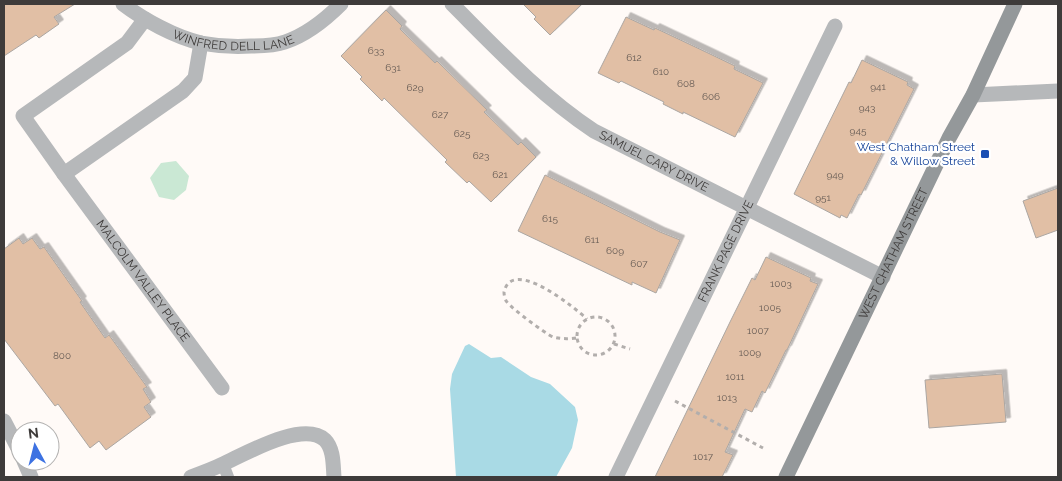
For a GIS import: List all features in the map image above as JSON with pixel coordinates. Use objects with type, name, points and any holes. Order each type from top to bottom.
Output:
[{"type":"main road","name":"WEST CHATHAM STREET","points":[[786,477],[1015,4]]},
{"type":"street","name":"WINFRED DELL LANE","points":[[123,4],[145,19],[201,43],[240,46],[264,46],[285,42],[313,27],[341,4]]},
{"type":"street","name":"SAMUEL CARY DRIVE","points":[[452,4],[560,108],[586,125],[631,151],[883,277]]},
{"type":"street","name":"MALCOLM VALLEY PLACE","points":[[145,19],[127,43],[23,116],[222,388]]},
{"type":"street","name":"FRANK PAGE DRIVE","points":[[616,477],[835,26]]},
{"type":"street","points":[[64,174],[183,91],[196,78],[201,43]]},
{"type":"street","points":[[972,95],[1058,90]]},
{"type":"street","points":[[4,421],[10,433]]},
{"type":"street","points":[[191,477],[225,471],[273,441],[289,437],[312,435],[326,441],[330,447],[334,477]]},
{"type":"path","points":[[576,338],[566,339],[552,336],[510,305],[506,301],[504,292],[510,283],[521,279],[535,282],[575,307],[587,319]]},
{"type":"path","points":[[594,316],[604,318],[612,325],[616,334],[614,344],[609,351],[593,356],[584,352],[576,338],[577,330],[581,323],[594,316]]},
{"type":"path","points":[[614,344],[630,350]]},
{"type":"path","points":[[657,392],[763,448]]},
{"type":"green space","points":[[176,161],[189,176],[186,190],[174,200],[159,197],[150,178],[161,163]]},
{"type":"water","points":[[469,344],[491,358],[501,357],[531,377],[550,384],[575,407],[578,420],[572,448],[556,477],[456,477],[450,389],[452,374],[465,346]]},
{"type":"building","points":[[4,4],[75,4],[54,17],[59,24],[39,38],[36,35],[4,56]]},
{"type":"building","points":[[523,4],[582,4],[550,35],[534,19],[536,17]]},
{"type":"building","points":[[386,10],[402,26],[400,29],[435,63],[437,61],[487,110],[484,112],[518,145],[521,142],[536,157],[491,202],[445,162],[447,160],[384,98],[382,101],[341,56]]},
{"type":"building","points":[[626,17],[654,30],[655,28],[735,66],[734,69],[763,83],[735,137],[683,112],[683,114],[663,104],[664,102],[621,81],[619,83],[598,73]]},
{"type":"building","points":[[862,60],[908,82],[907,85],[914,89],[861,195],[859,194],[847,218],[841,215],[840,218],[794,194],[849,82],[851,83]]},
{"type":"building","points":[[545,175],[680,240],[656,293],[632,282],[632,285],[518,231]]},
{"type":"building","points":[[1058,188],[1058,230],[1036,238],[1023,201]]},
{"type":"building","points":[[19,238],[23,244],[32,238],[40,249],[44,247],[105,338],[109,335],[147,387],[143,389],[151,402],[144,407],[151,417],[106,450],[99,441],[90,448],[58,404],[55,406],[4,339],[4,249]]},
{"type":"building","points":[[766,257],[811,278],[810,281],[818,284],[787,350],[765,393],[762,391],[752,412],[745,409],[725,452],[733,455],[722,477],[655,477],[752,278],[755,280]]},
{"type":"building","points":[[1002,374],[1006,422],[929,428],[925,380]]},
{"type":"place","name":"West Chatham Street & Willow Street","points":[[985,154]]}]
